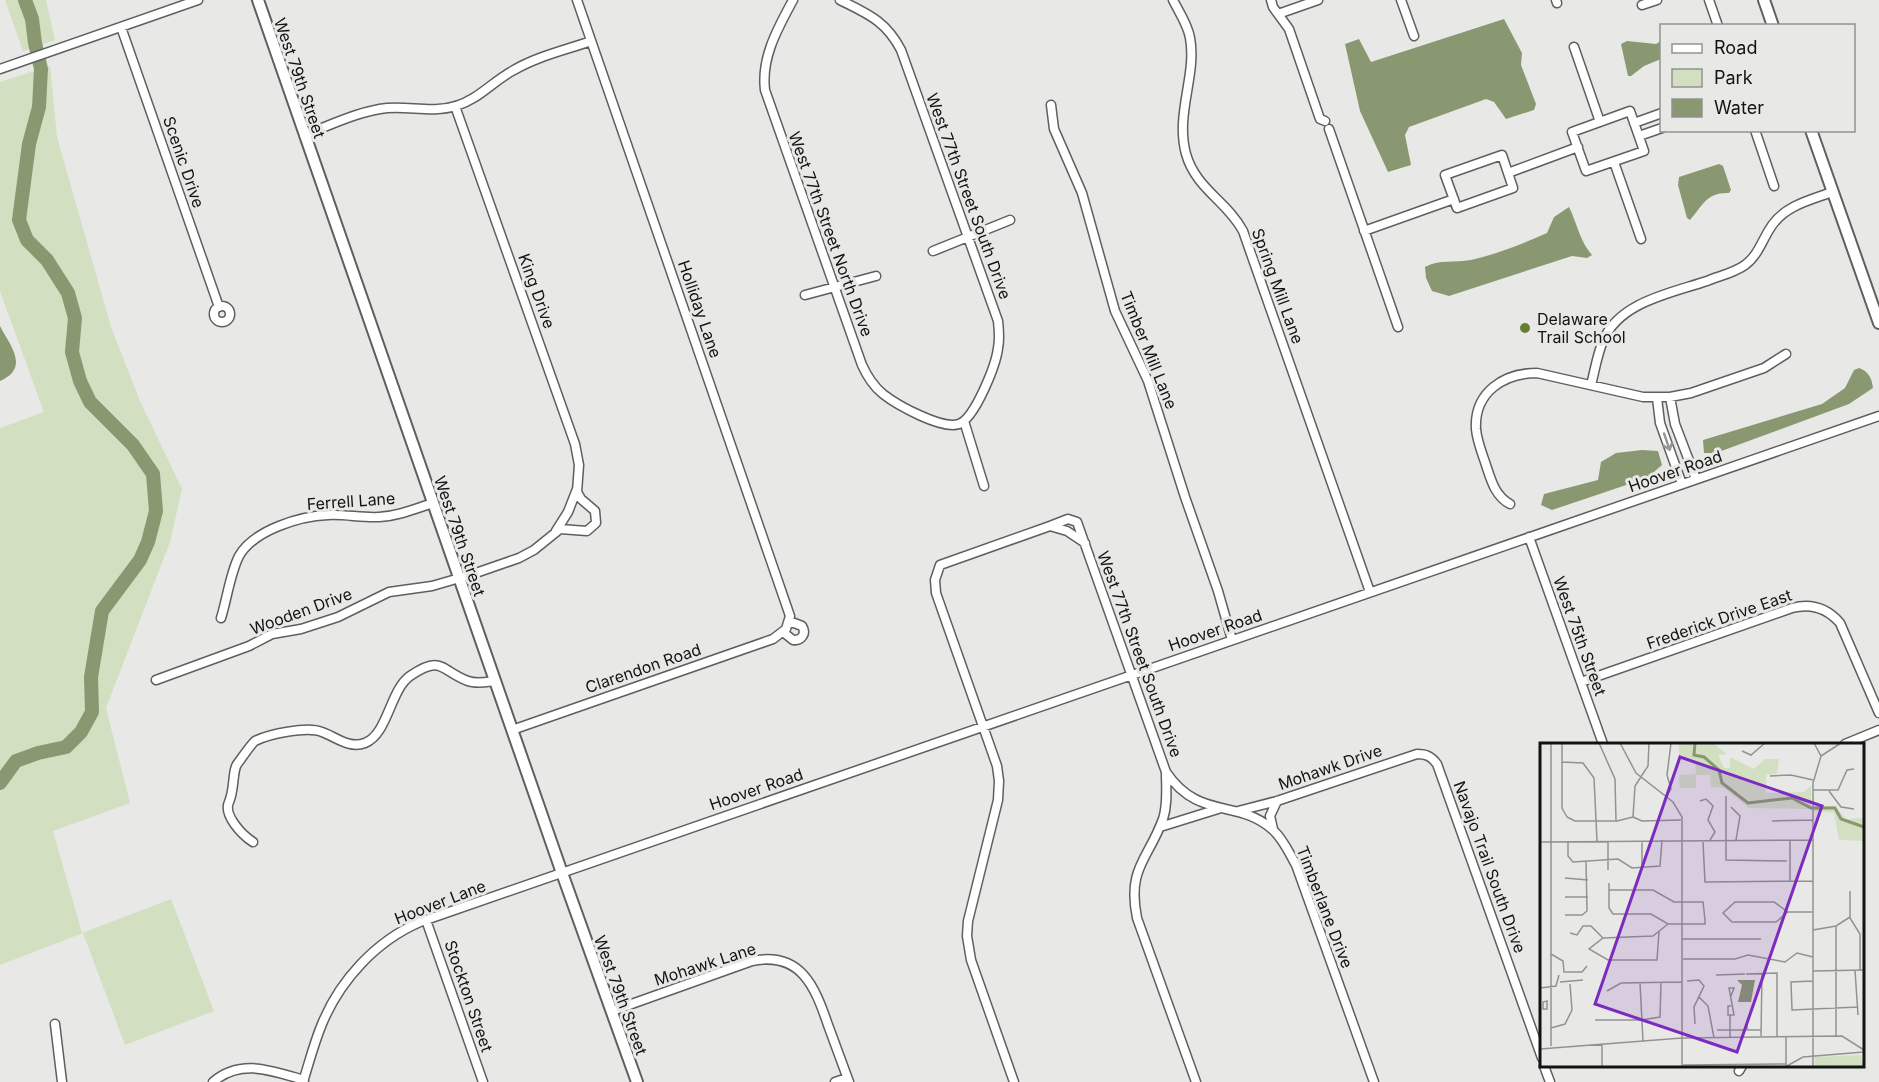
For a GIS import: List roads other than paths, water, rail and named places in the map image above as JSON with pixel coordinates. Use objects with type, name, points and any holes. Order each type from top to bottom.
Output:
[{"type":"main road","name":"West 79th Street","points":[[258,0],[637,1082]]},
{"type":"main road","points":[[1764,0],[1772,24]]},
{"type":"main road","points":[[1811,132],[1879,323]]},
{"type":"street","points":[[0,69],[198,0]]},
{"type":"street","name":"Holliday Lane","points":[[577,0],[785,599],[789,612],[786,627]]},
{"type":"street","name":"West 77th Street North Drive","points":[[793,0],[771,44],[765,66],[767,98],[836,287],[861,365],[873,384],[883,394],[923,416],[947,424],[962,423]]},
{"type":"street","name":"West 77th Street South Drive","points":[[840,0],[873,17],[888,29],[895,39],[998,321],[999,339],[995,362],[973,411],[962,423]]},
{"type":"street","name":"Spring Mill Lane","points":[[1173,0],[1186,25],[1191,42],[1182,127],[1186,153],[1200,183],[1230,211],[1243,231],[1370,592]]},
{"type":"street","points":[[1271,0],[1289,29],[1320,119],[1327,125],[1398,327]]},
{"type":"street","points":[[1278,14],[1318,0]]},
{"type":"street","points":[[1401,0],[1414,36]]},
{"type":"street","points":[[1642,5],[1657,0]]},
{"type":"street","points":[[1709,0],[1717,24]]},
{"type":"street","name":"Scenic Drive","points":[[121,27],[219,307]]},
{"type":"street","points":[[304,135],[377,110],[396,108],[437,110],[455,106],[479,95],[519,67],[591,41]]},
{"type":"street","points":[[1574,47],[1600,122]]},
{"type":"street","name":"Timber Mill Lane","points":[[1052,105],[1054,129],[1082,193],[1115,311],[1148,381],[1232,640]]},
{"type":"street","name":"King Drive","points":[[455,106],[575,444],[579,465],[577,488],[568,512],[556,531],[534,550],[519,558],[459,578]]},
{"type":"street","points":[[1630,111],[1644,152],[1586,171],[1572,132],[1600,122],[1630,111]]},
{"type":"street","points":[[1634,123],[1660,114]]},
{"type":"street","points":[[1639,136],[1660,129]]},
{"type":"street","points":[[1756,132],[1774,186]]},
{"type":"street","points":[[1508,173],[1578,147]]},
{"type":"street","points":[[1502,155],[1508,173],[1513,188],[1457,208],[1445,175],[1502,155]]},
{"type":"street","points":[[1614,162],[1641,239]]},
{"type":"street","points":[[1591,385],[1603,340],[1617,320],[1628,310],[1738,270],[1755,255],[1781,214],[1795,206],[1833,192]]},
{"type":"street","points":[[1364,231],[1454,199]]},
{"type":"street","points":[[933,251],[1010,220]]},
{"type":"street","points":[[805,295],[876,276]]},
{"type":"street","points":[[1510,504],[1497,493],[1492,483],[1477,437],[1477,415],[1485,395],[1502,380],[1522,373],[1537,373],[1642,397],[1670,397],[1691,393],[1764,368],[1786,354]]},
{"type":"street","points":[[1670,397],[1675,424],[1696,479]]},
{"type":"street","points":[[1657,398],[1660,423],[1682,484]]},
{"type":"street","name":"Hoover Road","points":[[562,873],[1879,416]]},
{"type":"street","points":[[962,423],[984,486]]},
{"type":"street","points":[[556,531],[564,528],[579,532],[587,531],[596,523],[595,511],[592,506],[581,499],[577,488]]},
{"type":"street","name":"Ferrell Lane","points":[[221,618],[239,557],[261,534],[311,517],[330,515],[385,517],[433,503]]},
{"type":"street","name":"West 77th Street South Drive","points":[[1050,526],[1072,519],[1077,522],[1166,772],[1166,806],[1160,827],[1137,872],[1134,890],[1135,908],[1196,1082]]},
{"type":"street","points":[[1014,1082],[971,960],[967,936],[968,921],[999,792],[997,766],[935,592],[935,580],[940,565],[1050,526]]},
{"type":"street","name":"West 77th Street South Drive","points":[[1050,526],[1067,531],[1084,543]]},
{"type":"street","name":"West 75th Street","points":[[1529,537],[1603,743]]},
{"type":"street","name":"Wooden Drive","points":[[156,680],[249,646],[272,634],[301,629],[338,617],[389,592],[426,587],[459,578]]},
{"type":"street","name":"Frederick Drive East","points":[[1581,682],[1802,606],[1817,607],[1831,614],[1840,623],[1879,713]]},
{"type":"street","points":[[800,624],[803,628],[803,636],[798,640],[790,639],[786,627],[800,624]]},
{"type":"street","name":"Clarendon Road","points":[[512,730],[771,640],[786,627]]},
{"type":"street","points":[[253,842],[232,820],[228,808],[233,794],[236,764],[254,742],[308,729],[323,732],[352,745],[367,742],[378,731],[403,683],[411,675],[429,666],[445,667],[475,682],[495,681]]},
{"type":"street","points":[[1847,743],[1879,730]]},
{"type":"street","name":"Mohawk Drive","points":[[1238,811],[1277,801],[1416,754],[1430,756]]},
{"type":"street","name":"Navajo Trail South Drive","points":[[1430,756],[1437,764],[1540,1052]]},
{"type":"street","name":"Timberlane Drive","points":[[1166,772],[1180,790],[1190,798],[1218,808],[1238,811],[1273,829],[1283,842],[1296,865],[1374,1082]]},
{"type":"street","points":[[1273,829],[1270,816],[1277,801]]},
{"type":"street","points":[[1160,827],[1218,808]]},
{"type":"street","name":"Hoover Lane","points":[[303,1081],[332,1002],[346,981],[387,940],[426,920],[562,873]]},
{"type":"street","name":"Stockton Street","points":[[426,920],[483,1082]]},
{"type":"street","name":"Mohawk Lane","points":[[612,1011],[756,960],[781,961],[805,975],[816,992],[848,1080]]},
{"type":"street","points":[[55,1024],[62,1082]]},
{"type":"street","points":[[1545,1067],[1550,1082]]},
{"type":"street","points":[[213,1082],[230,1072],[251,1068],[269,1070],[303,1081]]},
{"type":"street","points":[[835,1082],[848,1080]]},
{"type":"water","points":[[1504,19],[1522,53],[1521,65],[1536,104],[1534,110],[1506,119],[1494,102],[1486,99],[1409,127],[1405,135],[1411,165],[1388,172],[1360,111],[1345,44],[1359,39],[1371,62]]},
{"type":"water","points":[[1627,41],[1656,44],[1660,42],[1660,59],[1628,76],[1621,44]]},
{"type":"water","points":[[1719,164],[1723,166],[1731,190],[1729,193],[1710,197],[1690,220],[1687,218],[1678,185],[1679,177]]},
{"type":"water","points":[[1569,207],[1592,255],[1587,258],[1572,256],[1449,296],[1432,291],[1426,278],[1425,267],[1436,263],[1481,258],[1528,241],[1547,233],[1554,217]]},
{"type":"water","points":[[0,326],[12,348],[16,363],[9,376],[0,381]]},
{"type":"water","points":[[1859,368],[1869,375],[1873,388],[1849,404],[1716,453],[1704,453],[1703,440],[1822,404],[1845,388],[1854,370]]},
{"type":"water","points":[[1658,451],[1662,465],[1647,478],[1552,510],[1541,505],[1544,494],[1598,480],[1601,462],[1616,453]]},
{"type":"waterway","points":[[0,783],[16,761],[66,747],[81,732],[92,712],[91,677],[102,611],[140,560],[148,542],[156,511],[153,474],[133,445],[90,402],[80,381],[72,352],[75,318],[68,293],[47,260],[27,240],[19,220],[29,144],[39,107],[41,69],[32,19],[25,0]]},
{"type":"place","name":"Delaware Trail School","points":[[1525,328]]}]
